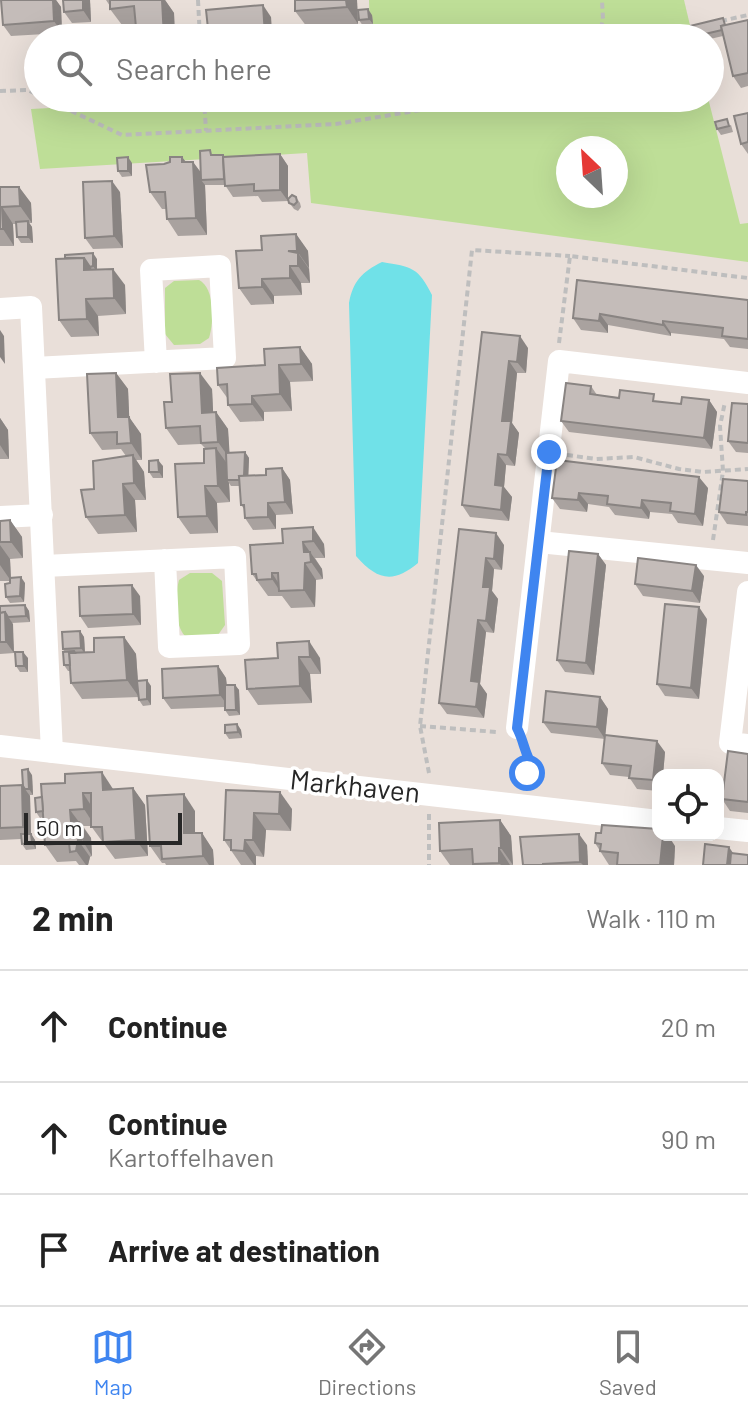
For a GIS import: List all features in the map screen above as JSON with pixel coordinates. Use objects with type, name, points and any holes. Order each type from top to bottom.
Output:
[{"type":"street","points":[[34,368],[156,362],[225,358],[220,266],[151,270],[156,362]]},
{"type":"street","points":[[0,309],[31,307],[52,752]]},
{"type":"street","points":[[517,728],[559,361],[740,382]]},
{"type":"street","points":[[0,517],[42,515]]},
{"type":"street","points":[[539,542],[748,563]]},
{"type":"street","points":[[44,566],[165,560],[235,557],[239,644],[169,647],[165,560]]},
{"type":"street","points":[[748,592],[730,743],[748,745]]},
{"type":"street","name":"Markhaven","points":[[0,746],[652,820]]},
{"type":"street","points":[[724,829],[748,831]]},
{"type":"path","points":[[198,0],[199,24]]},
{"type":"path","points":[[602,0],[602,24]]},
{"type":"path","points":[[710,24],[748,15]]},
{"type":"path","points":[[0,91],[24,90]]},
{"type":"path","points":[[74,112],[122,135],[336,124],[409,112]]},
{"type":"path","points":[[205,112],[206,131]]},
{"type":"path","points":[[429,865],[429,773],[420,726],[472,250],[570,256],[748,278]]},
{"type":"path","points":[[559,361],[570,256]]},
{"type":"path","points":[[711,560],[723,471],[720,426],[740,382]]},
{"type":"path","points":[[549,452],[596,459],[634,457],[679,469],[748,469]]},
{"type":"path","points":[[420,726],[490,734],[517,728],[532,765],[516,787],[514,804]]},
{"type":"green space","points":[[369,0],[684,0],[690,24],[370,24]]},
{"type":"green space","points":[[31,112],[712,112],[740,224],[748,223],[748,262],[311,203],[307,153],[40,169]]},
{"type":"green space","points":[[199,280],[211,298],[209,338],[200,344],[174,345],[165,334],[165,288],[174,281]]},
{"type":"green space","points":[[190,573],[212,573],[222,581],[225,625],[218,635],[185,636],[181,631],[176,610],[178,586],[179,580]]},
{"type":"water","points":[[382,262],[413,270],[432,295],[418,563],[393,576],[378,574],[356,556],[349,303],[360,278]]},
{"type":"building","points":[[1,0],[53,0],[54,21],[3,25]]},
{"type":"building","points":[[63,0],[83,0],[83,10],[64,12]]},
{"type":"building","points":[[110,0],[162,0],[163,24],[136,24],[134,6],[110,9]]},
{"type":"building","points":[[295,0],[346,0],[347,7],[295,11]]},
{"type":"building","points":[[263,5],[264,24],[208,24],[206,10]]},
{"type":"building","points":[[368,9],[369,19],[359,20],[358,10]]},
{"type":"building","points":[[723,18],[725,25],[724,24],[698,24]]},
{"type":"building","points":[[748,20],[748,73],[733,76],[724,25]]},
{"type":"building","points":[[748,113],[748,142],[741,144],[734,116]]},
{"type":"building","points":[[727,119],[729,126],[717,129],[715,122]]},
{"type":"building","points":[[210,150],[211,155],[223,155],[224,179],[201,180],[200,151]]},
{"type":"building","points":[[280,154],[280,190],[254,191],[254,184],[225,186],[223,157]]},
{"type":"building","points":[[128,157],[128,171],[118,171],[117,158]]},
{"type":"building","points":[[170,157],[182,157],[182,162],[193,162],[196,218],[167,219],[165,192],[150,192],[146,165],[170,162]]},
{"type":"building","points":[[112,181],[114,236],[85,238],[83,182]]},
{"type":"building","points":[[0,187],[19,187],[20,206],[2,207],[3,229],[0,229]]},
{"type":"building","points":[[292,195],[297,202],[294,205],[288,199]]},
{"type":"building","points":[[28,221],[28,237],[17,237],[16,222]]},
{"type":"building","points":[[296,234],[297,251],[288,251],[298,253],[298,266],[290,266],[290,278],[262,279],[262,287],[239,288],[236,251],[262,250],[261,236]]},
{"type":"building","points":[[93,253],[93,266],[90,267],[84,258],[65,258],[65,255]]},
{"type":"building","points":[[84,258],[84,270],[113,269],[114,298],[86,299],[87,319],[59,320],[56,259]]},
{"type":"building","points":[[577,280],[748,300],[748,339],[722,336],[723,328],[663,321],[663,325],[600,314],[599,321],[573,318]]},
{"type":"building","points":[[482,332],[520,336],[517,362],[509,361],[502,421],[511,421],[507,455],[498,454],[495,485],[503,486],[501,510],[462,505]]},
{"type":"building","points":[[300,347],[301,364],[279,365],[280,394],[252,396],[252,404],[228,405],[227,384],[218,385],[217,368],[265,365],[264,349]]},
{"type":"building","points":[[116,373],[118,417],[129,417],[131,443],[117,444],[117,432],[90,433],[87,374]]},
{"type":"building","points":[[200,373],[202,413],[216,412],[218,442],[201,443],[200,426],[166,428],[164,402],[172,402],[170,374]]},
{"type":"building","points":[[566,383],[591,386],[590,394],[619,398],[620,390],[654,394],[653,401],[681,404],[682,397],[709,400],[704,438],[561,421]]},
{"type":"building","points":[[732,403],[748,404],[748,443],[728,441]]},
{"type":"building","points":[[216,448],[218,486],[205,486],[207,516],[178,517],[175,464],[204,463],[204,449]]},
{"type":"building","points":[[245,452],[244,476],[239,476],[240,480],[227,480],[226,453]]},
{"type":"building","points":[[133,455],[134,483],[123,484],[125,515],[86,517],[81,490],[94,489],[93,461]]},
{"type":"building","points":[[158,460],[159,472],[149,472],[149,461]]},
{"type":"building","points":[[557,460],[699,477],[695,514],[670,511],[671,503],[642,500],[641,508],[607,504],[608,496],[579,493],[578,500],[552,498]]},
{"type":"building","points":[[282,468],[285,502],[268,503],[268,517],[245,518],[239,476],[266,475],[266,469]]},
{"type":"building","points":[[723,479],[748,481],[746,515],[719,512]]},
{"type":"building","points":[[10,520],[11,542],[0,542],[0,521]]},
{"type":"building","points":[[313,527],[313,541],[303,542],[304,552],[310,552],[311,562],[305,563],[304,590],[279,591],[278,573],[272,573],[272,579],[257,580],[256,574],[252,574],[250,545],[283,543],[282,529]]},
{"type":"building","points":[[459,529],[496,533],[494,559],[486,558],[483,587],[490,587],[486,621],[478,620],[471,681],[479,682],[476,707],[439,703]]},
{"type":"building","points":[[569,551],[598,554],[586,663],[557,660]]},
{"type":"building","points":[[638,558],[696,565],[692,591],[635,584]]},
{"type":"building","points":[[21,577],[20,596],[6,597],[5,584],[10,583],[10,578]]},
{"type":"building","points":[[132,585],[133,614],[80,616],[79,587]]},
{"type":"building","points":[[665,604],[699,607],[691,688],[657,684]]},
{"type":"building","points":[[25,605],[26,616],[8,617],[5,612],[0,613],[0,606]]},
{"type":"building","points":[[5,612],[6,642],[0,642],[0,613]]},
{"type":"building","points":[[80,631],[81,648],[63,649],[62,632]]},
{"type":"building","points":[[124,637],[127,680],[71,683],[69,653],[94,652],[94,638]]},
{"type":"building","points":[[309,641],[310,657],[299,657],[300,686],[247,689],[245,660],[278,658],[277,643]]},
{"type":"building","points":[[74,651],[69,653],[70,665],[64,665],[63,652]]},
{"type":"building","points":[[15,652],[23,652],[24,666],[16,666]]},
{"type":"building","points":[[218,666],[220,695],[163,698],[162,669]]},
{"type":"building","points":[[147,680],[147,699],[139,700],[137,681]]},
{"type":"building","points":[[225,685],[235,685],[236,710],[225,710]]},
{"type":"building","points":[[546,691],[600,697],[597,727],[543,722]]},
{"type":"building","points":[[237,724],[238,732],[225,733],[225,725]]},
{"type":"building","points":[[605,735],[657,741],[652,780],[629,778],[631,766],[602,763]]},
{"type":"building","points":[[728,751],[748,754],[748,802],[724,799]]},
{"type":"building","points":[[28,769],[29,789],[25,789],[22,770]]},
{"type":"building","points":[[102,772],[103,790],[133,788],[136,840],[103,842],[102,827],[91,827],[91,793],[83,793],[84,809],[70,810],[71,822],[79,822],[81,840],[78,840],[76,851],[70,852],[69,843],[45,845],[41,784],[65,783],[65,774]]},
{"type":"building","points":[[22,785],[23,827],[0,828],[0,786]]},
{"type":"building","points":[[226,790],[280,792],[279,814],[254,813],[253,840],[245,840],[244,851],[231,850],[231,840],[224,840]]},
{"type":"building","points":[[184,794],[184,833],[202,833],[203,856],[162,859],[161,846],[150,846],[147,796]]},
{"type":"building","points":[[42,797],[43,811],[36,812],[35,798]]},
{"type":"building","points":[[500,820],[499,863],[473,864],[472,849],[440,851],[439,823]]},
{"type":"building","points":[[602,825],[652,829],[652,841],[662,841],[660,865],[617,865],[618,853],[600,851],[601,844],[595,843],[596,833],[601,833]]},
{"type":"building","points":[[21,834],[31,834],[32,843],[22,844]]},
{"type":"building","points":[[579,834],[580,862],[523,865],[520,837]]},
{"type":"building","points":[[705,844],[729,847],[727,865],[703,865]]},
{"type":"building","points":[[731,853],[748,855],[748,865],[730,865]]},
{"type":"route","points":[[527,773],[532,765],[517,728],[549,452]]}]
